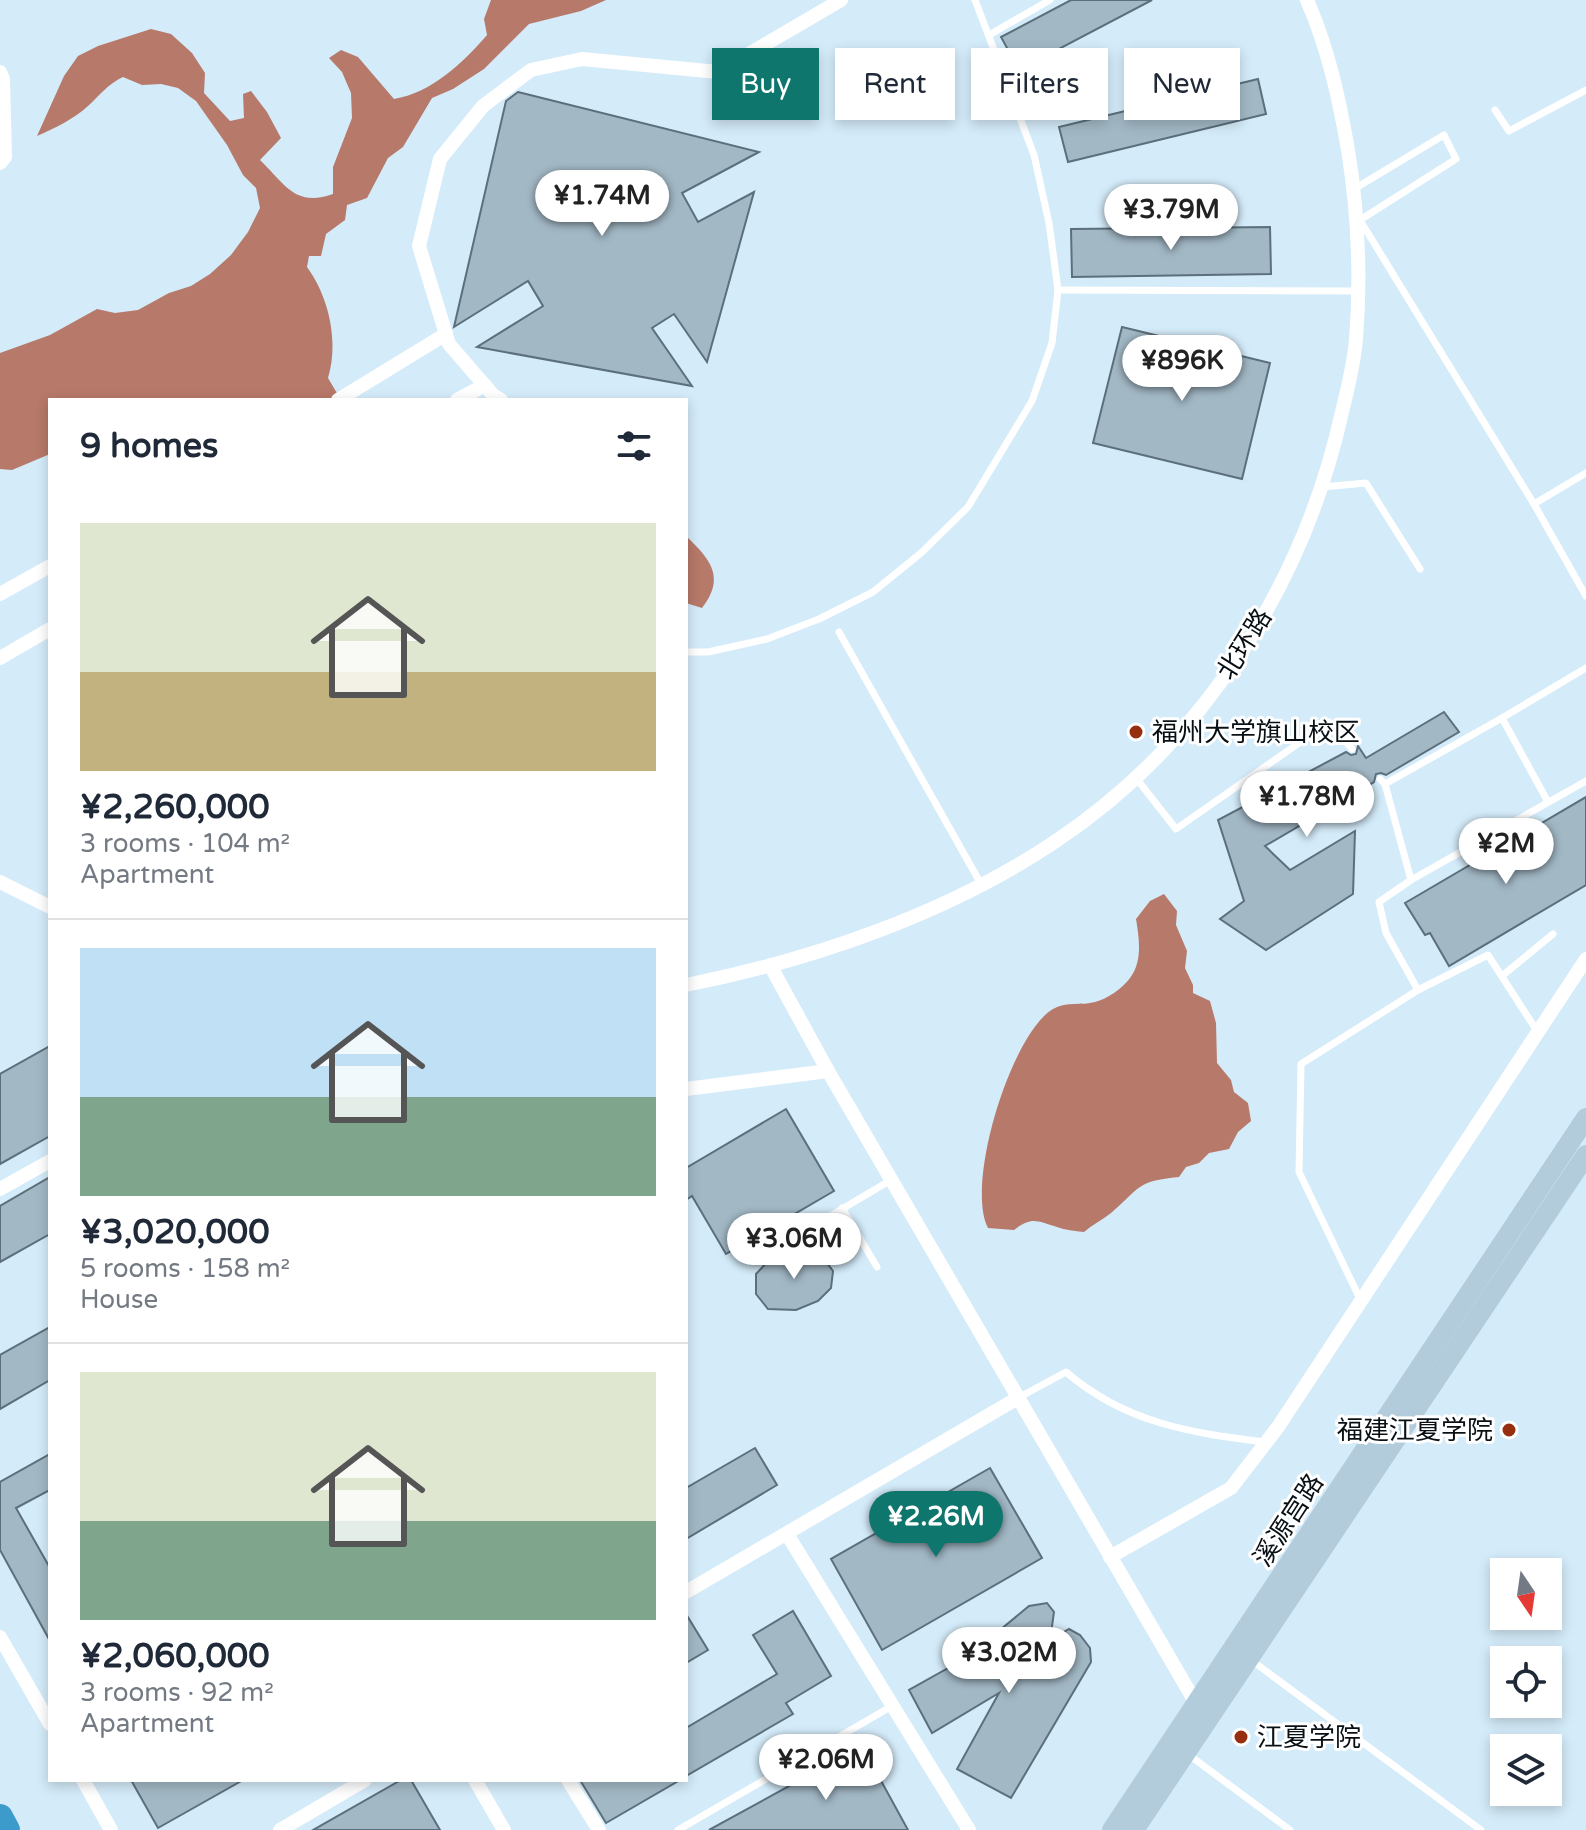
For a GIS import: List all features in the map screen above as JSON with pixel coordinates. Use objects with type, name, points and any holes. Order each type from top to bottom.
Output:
[{"type":"highway","points":[[0,1817],[7,1830]]},
{"type":"main road","name":"溪源宫路","points":[[1134,1830],[1197,1705],[1242,1654],[1586,1118]]},
{"type":"main road","name":"溪源宫路","points":[[1112,1830],[1178,1748],[1586,1155]]},
{"type":"street","points":[[499,398],[449,344],[419,246],[440,159],[483,106],[531,70],[582,59],[718,72],[841,0]]},
{"type":"street","name":"北环路","points":[[688,985],[770,965],[878,931],[981,884],[1056,841],[1136,778],[1170,743],[1233,666],[1284,578],[1322,487],[1336,439],[1356,341],[1359,218],[1342,113],[1330,65],[1307,0]]},
{"type":"street","points":[[0,72],[3,79],[5,157],[0,163]]},
{"type":"street","points":[[342,398],[446,334]]},
{"type":"street","points":[[461,398],[485,385]]},
{"type":"street","points":[[0,594],[48,567]]},
{"type":"street","points":[[0,658],[48,630]]},
{"type":"street","points":[[0,882],[48,906]]},
{"type":"street","points":[[1110,1557],[1231,1488],[1361,1301],[1586,959]]},
{"type":"street","points":[[770,965],[828,1071],[1197,1705]]},
{"type":"street","points":[[688,1089],[828,1071]]},
{"type":"street","points":[[0,1189],[48,1162]]},
{"type":"street","points":[[688,1591],[1018,1398]]},
{"type":"street","points":[[787,1534],[969,1830]]},
{"type":"street","points":[[0,1637],[48,1721]]},
{"type":"street","points":[[84,1782],[111,1830]]},
{"type":"street","points":[[280,1830],[362,1782]]},
{"type":"street","points":[[476,1782],[504,1830]]},
{"type":"street","points":[[569,1782],[599,1830]]},
{"type":"lane","points":[[688,652],[708,652],[767,639],[819,619],[873,592],[921,553],[968,507],[1032,401],[1052,343],[1058,290],[1049,223],[1034,155],[975,0]]},
{"type":"lane","points":[[989,35],[1050,0]]},
{"type":"lane","points":[[1495,110],[1509,131],[1586,90]]},
{"type":"lane","points":[[1354,189],[1444,135],[1456,159],[1359,218],[1534,504],[1586,596]]},
{"type":"lane","points":[[1058,290],[1358,291]]},
{"type":"lane","points":[[1534,504],[1586,473]]},
{"type":"lane","points":[[1322,487],[1366,483],[1420,569]]},
{"type":"lane","points":[[839,632],[981,884]]},
{"type":"lane","points":[[1411,880],[1382,781],[1502,718],[1586,668]]},
{"type":"lane","points":[[1502,718],[1548,802]]},
{"type":"lane","points":[[1136,778],[1176,829],[1329,722],[1352,749]]},
{"type":"lane","points":[[1418,990],[1386,933],[1379,902],[1411,880],[1586,781]]},
{"type":"lane","points":[[1502,976],[1553,934]]},
{"type":"lane","points":[[1361,1301],[1299,1172],[1301,1064],[1418,990],[1488,955],[1537,1031]]},
{"type":"lane","points":[[783,1244],[891,1180]]},
{"type":"lane","points":[[842,1208],[877,1267]]},
{"type":"lane","points":[[1018,1398],[1066,1372],[1114,1403],[1148,1420],[1193,1433],[1265,1442]]},
{"type":"lane","points":[[1242,1654],[1481,1830]]},
{"type":"lane","points":[[678,1830],[894,1705]]},
{"type":"lane","points":[[1178,1748],[1290,1830]]},
{"type":"shaded area","points":[[491,0],[606,0],[581,11],[529,24],[484,69],[432,98],[403,147],[388,158],[367,198],[347,205],[345,220],[326,234],[321,256],[309,256],[307,267],[321,292],[330,320],[332,350],[328,378],[340,398],[48,398],[48,455],[12,470],[0,469],[0,353],[50,335],[97,309],[115,313],[138,310],[169,293],[191,286],[231,255],[260,208],[256,188],[243,175],[227,145],[196,101],[178,88],[161,84],[142,85],[123,77],[108,86],[77,115],[37,136],[64,76],[78,56],[98,46],[151,29],[171,34],[192,53],[205,73],[204,93],[230,121],[244,118],[243,94],[251,91],[281,138],[260,160],[291,191],[309,198],[320,198],[333,194],[333,167],[352,118],[351,93],[342,72],[329,58],[341,50],[358,57],[394,99],[408,96],[445,75],[468,56],[487,35],[484,19]]},
{"type":"shaded area","points":[[688,538],[708,561],[714,578],[709,597],[702,608],[688,604]]},
{"type":"shaded area","points":[[1164,894],[1177,911],[1176,925],[1187,951],[1185,968],[1193,985],[1193,993],[1210,1001],[1216,1023],[1217,1063],[1231,1080],[1234,1092],[1248,1103],[1251,1121],[1238,1132],[1229,1149],[1209,1153],[1199,1163],[1186,1167],[1179,1177],[1140,1187],[1084,1232],[1035,1221],[1014,1230],[988,1228],[982,1207],[987,1146],[996,1111],[1022,1048],[1037,1024],[1053,1009],[1100,1001],[1127,982],[1138,957],[1136,919],[1150,901]]},
{"type":"building","points":[[1071,0],[1152,0],[1061,48],[1007,48],[1001,37]]},
{"type":"building","points":[[1258,79],[1266,114],[1068,162],[1059,127],[1088,120],[1108,120],[1108,115],[1124,111],[1124,120],[1240,120],[1240,83]]},
{"type":"building","points":[[518,92],[759,152],[682,193],[698,222],[754,192],[707,362],[674,314],[652,328],[692,386],[477,347],[543,306],[528,281],[454,327],[506,101]]},
{"type":"building","points":[[1270,227],[1271,274],[1072,277],[1071,229]]},
{"type":"building","points":[[1122,327],[1270,363],[1242,479],[1093,443]]},
{"type":"building","points":[[1444,712],[1459,732],[1386,775],[1376,774],[1374,782],[1265,846],[1290,870],[1355,831],[1353,894],[1266,950],[1220,919],[1244,901],[1218,820],[1346,752],[1356,754],[1358,746],[1366,758]]},
{"type":"building","points":[[1586,797],[1586,885],[1449,966],[1430,933],[1425,935],[1405,903]]},
{"type":"building","points":[[48,1047],[48,1137],[0,1164],[0,1074]]},
{"type":"building","points":[[786,1109],[834,1191],[726,1254],[692,1196],[688,1199],[688,1167]]},
{"type":"building","points":[[48,1178],[48,1235],[0,1262],[0,1206]]},
{"type":"building","points":[[801,1252],[820,1254],[833,1271],[831,1288],[818,1301],[796,1310],[768,1309],[756,1294],[756,1274],[772,1257]]},
{"type":"building","points":[[48,1328],[48,1381],[0,1409],[0,1355]]},
{"type":"building","points":[[755,1448],[777,1485],[688,1538],[688,1487]]},
{"type":"building","points":[[48,1455],[48,1491],[16,1508],[48,1564],[48,1637],[0,1550],[0,1482]]},
{"type":"building","points":[[990,1468],[1042,1558],[882,1650],[831,1559]]},
{"type":"building","points":[[1047,1603],[1054,1612],[1050,1640],[1069,1629],[1080,1635],[1090,1648],[1091,1662],[1011,1798],[957,1769],[999,1693],[932,1733],[909,1690],[966,1658],[1029,1606]]},
{"type":"building","points":[[793,1611],[831,1676],[786,1703],[793,1714],[688,1775],[688,1727],[777,1674],[753,1635]]},
{"type":"building","points":[[688,1617],[708,1650],[688,1662]]},
{"type":"building","points":[[862,1746],[908,1830],[709,1830]]},
{"type":"building","points":[[132,1782],[239,1782],[158,1828]]},
{"type":"building","points":[[397,1782],[412,1782],[440,1830],[313,1830]]},
{"type":"building","points":[[581,1782],[677,1782],[606,1823]]},
{"type":"place","name":"福州大学旗山校区","points":[[1136,732]]},
{"type":"place","name":"福建江夏学院","points":[[1509,1430]]},
{"type":"place","name":"江夏学院","points":[[1241,1737]]}]
